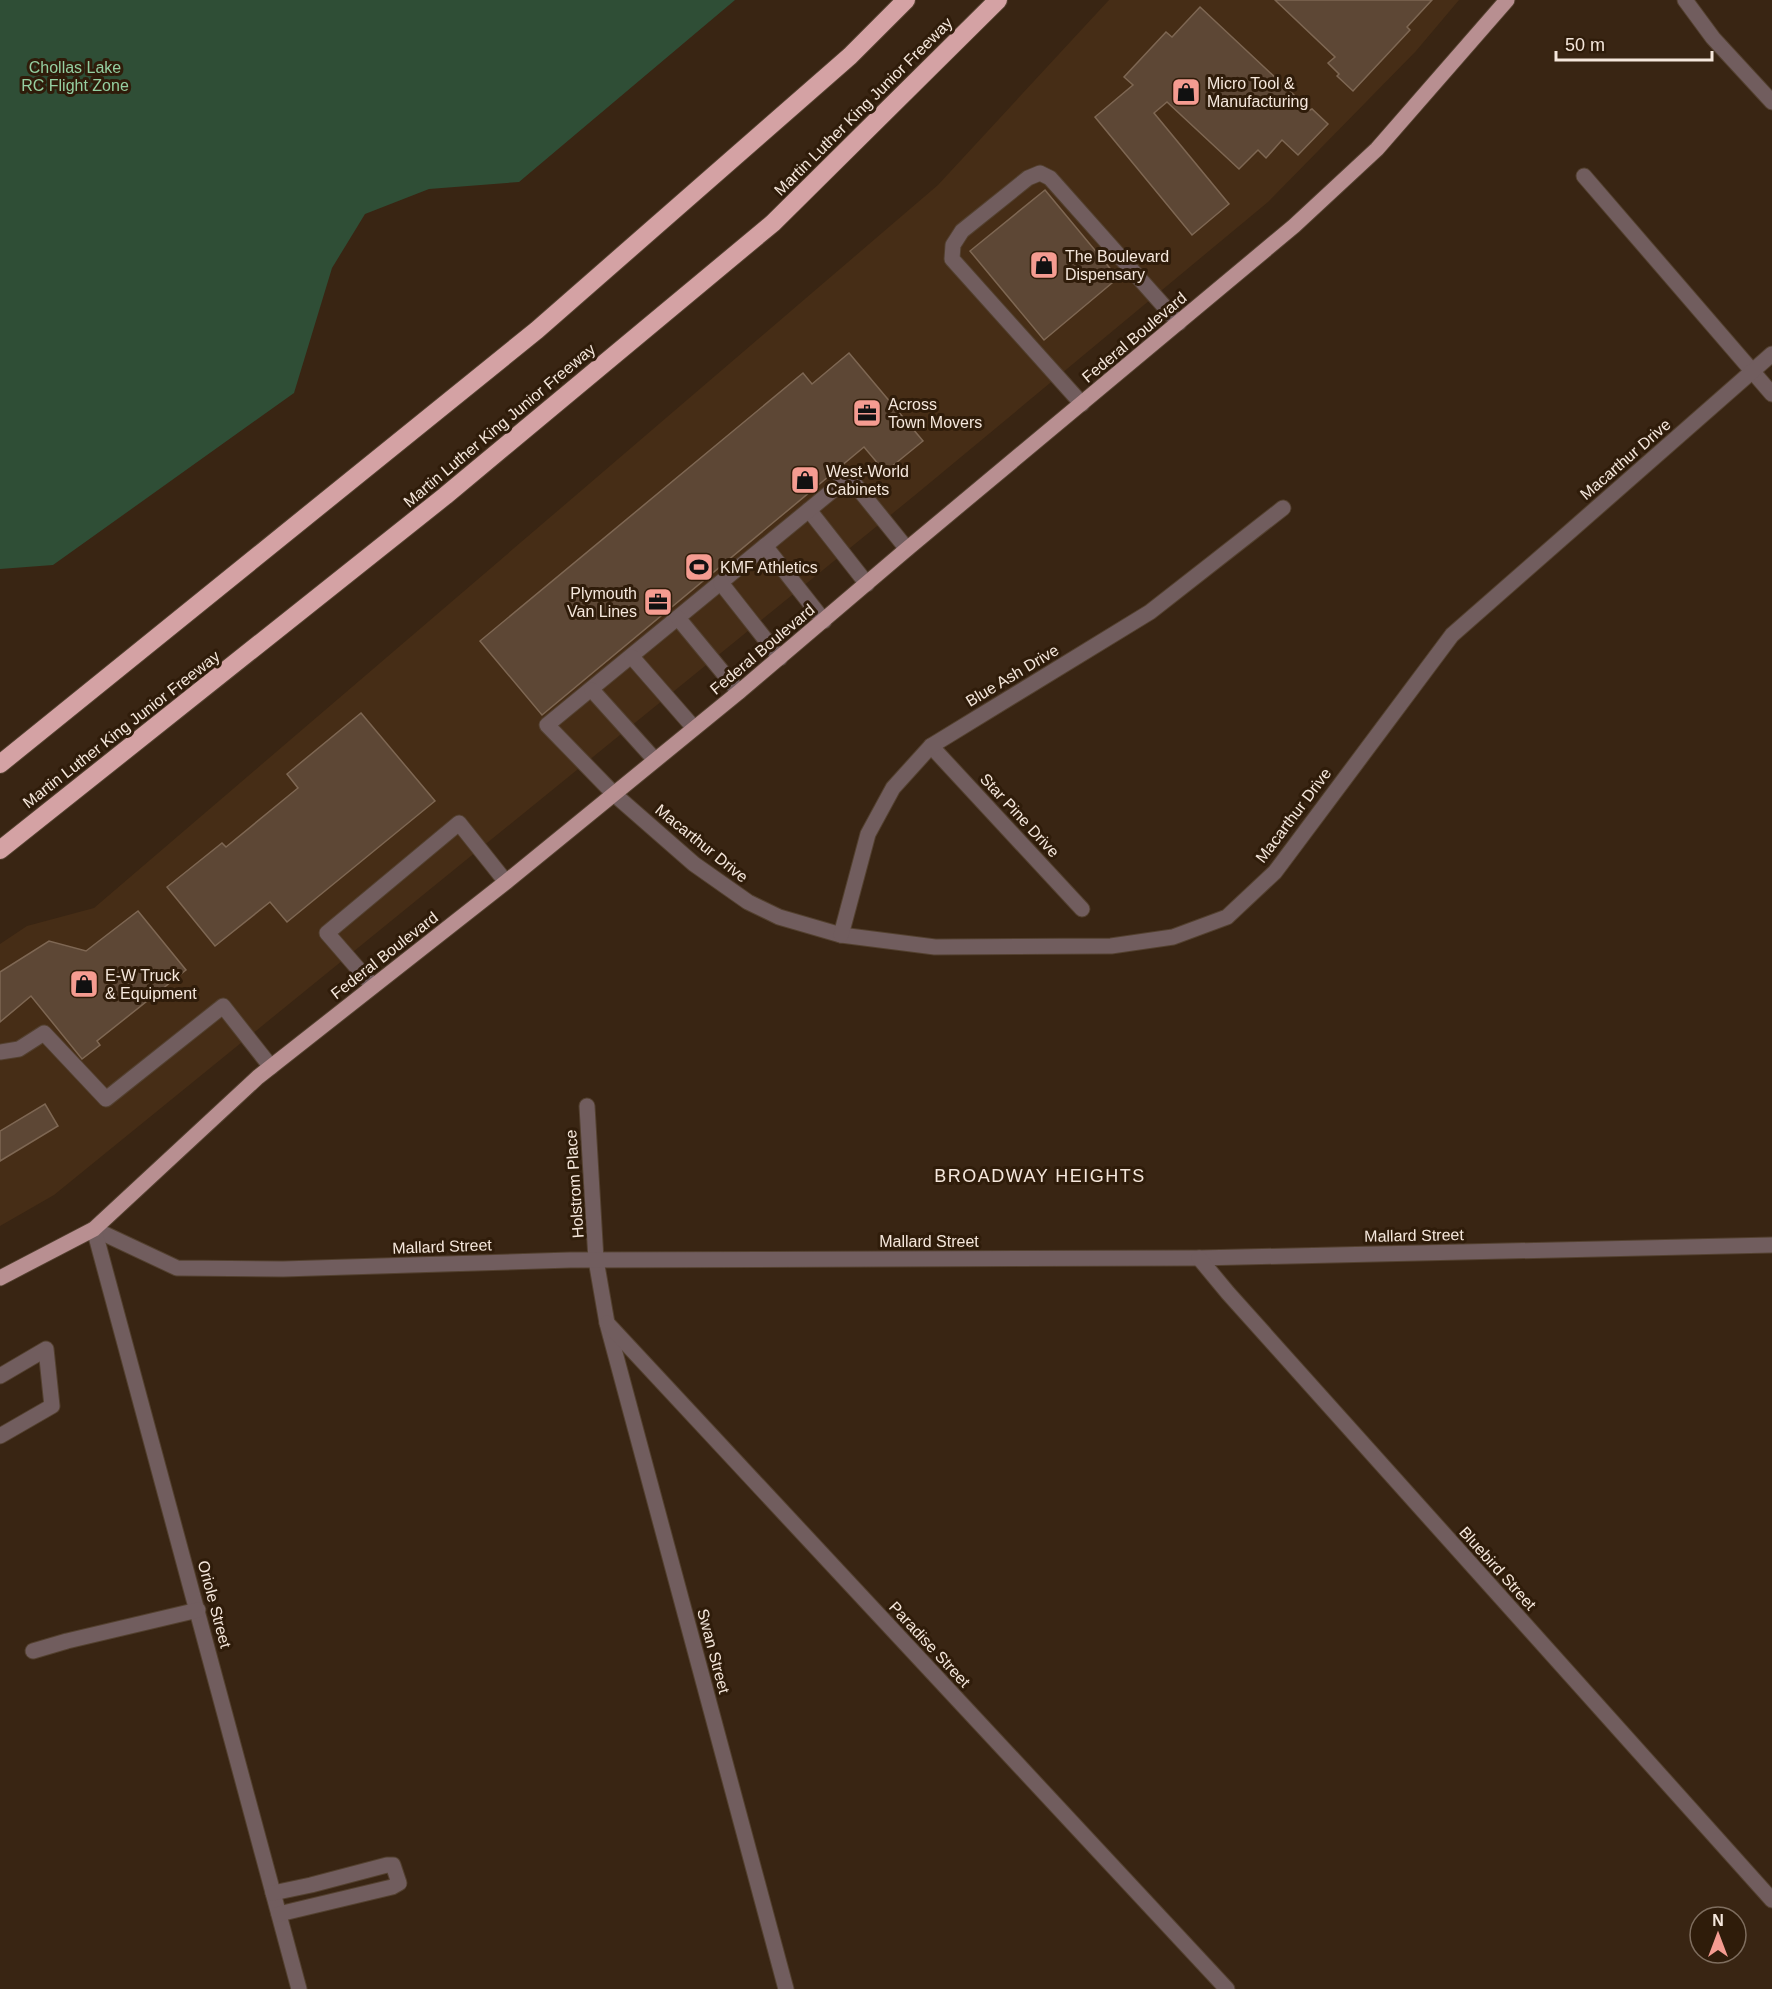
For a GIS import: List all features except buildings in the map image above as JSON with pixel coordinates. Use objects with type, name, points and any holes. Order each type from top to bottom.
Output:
[{"type":"highway","points":[[0,764],[537,330],[850,56],[906,0]]},
{"type":"highway","name":"Martin Luther King Junior Freeway","points":[[0,850],[445,496],[773,223],[998,0]]},
{"type":"main road","name":"Federal Boulevard","points":[[0,1278],[94,1229],[271,1067],[506,882],[739,692],[1294,226],[1377,149],[1507,0]]},
{"type":"street","points":[[1685,0],[1713,38],[1772,102]]},
{"type":"street","points":[[1082,404],[952,259],[953,245],[962,231],[1028,178],[1040,173],[1050,178],[1179,323]]},
{"type":"street","points":[[1584,176],[1772,394]]},
{"type":"street","name":"Macarthur Drive","points":[[592,690],[547,725],[614,794],[694,864],[748,902],[779,917],[841,935],[936,947],[1111,946],[1173,937],[1227,917],[1275,872],[1452,635],[1772,354]]},
{"type":"street","points":[[655,760],[592,690],[849,477],[907,549]]},
{"type":"street","name":"Blue Ash Drive","points":[[841,935],[868,834],[893,788],[931,746],[1150,612],[1283,508]]},
{"type":"street","points":[[809,510],[867,584]]},
{"type":"street","points":[[765,546],[824,621]]},
{"type":"street","points":[[721,583],[780,658]]},
{"type":"street","points":[[678,618],[739,692]]},
{"type":"street","points":[[632,657],[694,728]]},
{"type":"street","name":"Star Pine Drive","points":[[931,746],[1082,909]]},
{"type":"street","points":[[373,986],[327,933],[459,823],[506,882]]},
{"type":"street","points":[[0,1052],[19,1049],[44,1033],[106,1099],[223,1006],[271,1067]]},
{"type":"street","name":"Holstrom Place","points":[[587,1106],[596,1260],[607,1323]]},
{"type":"street","name":"Mallard Street","points":[[94,1229],[177,1268],[283,1269],[596,1260],[1199,1258],[1772,1245]]},
{"type":"street","name":"Oriole Street","points":[[94,1229],[299,1989]]},
{"type":"street","name":"Bluebird Street","points":[[1199,1258],[1772,1900]]},
{"type":"street","name":"Swan Street","points":[[607,1323],[786,1989]]},
{"type":"street","name":"Paradise Street","points":[[607,1323],[1227,1989]]},
{"type":"street","points":[[0,1376],[46,1349],[52,1406],[0,1436]]},
{"type":"street","points":[[33,1651],[198,1610]]},
{"type":"street","points":[[273,1893],[387,1865],[393,1865],[399,1880],[399,1883],[392,1887],[279,1914]]},
{"type":"shaded area","points":[[1109,0],[1459,0],[1416,51],[1268,202],[914,496],[54,1195],[0,1226],[0,944],[27,926],[94,908],[938,185]]},
{"type":"green space","name":"Chollas Lake RC Flight Zone","points":[[0,0],[735,0],[519,182],[429,189],[365,214],[332,268],[294,393],[53,565],[0,569]]},
{"type":"place","name":"Micro Tool & Manufacturing","points":[[1186,92]]},
{"type":"place","name":"The Boulevard Dispensary","points":[[1044,265]]},
{"type":"place","name":"Across Town Movers","points":[[867,413]]},
{"type":"place","name":"West-World Cabinets","points":[[805,480]]},
{"type":"place","name":"KMF Athletics","points":[[699,567]]},
{"type":"place","name":"Plymouth Van Lines","points":[[658,602]]},
{"type":"place","name":"E-W Truck & Equipment","points":[[84,984]]},
{"type":"district","name":"BROADWAY HEIGHTS","points":[[1040,1176]]}]
